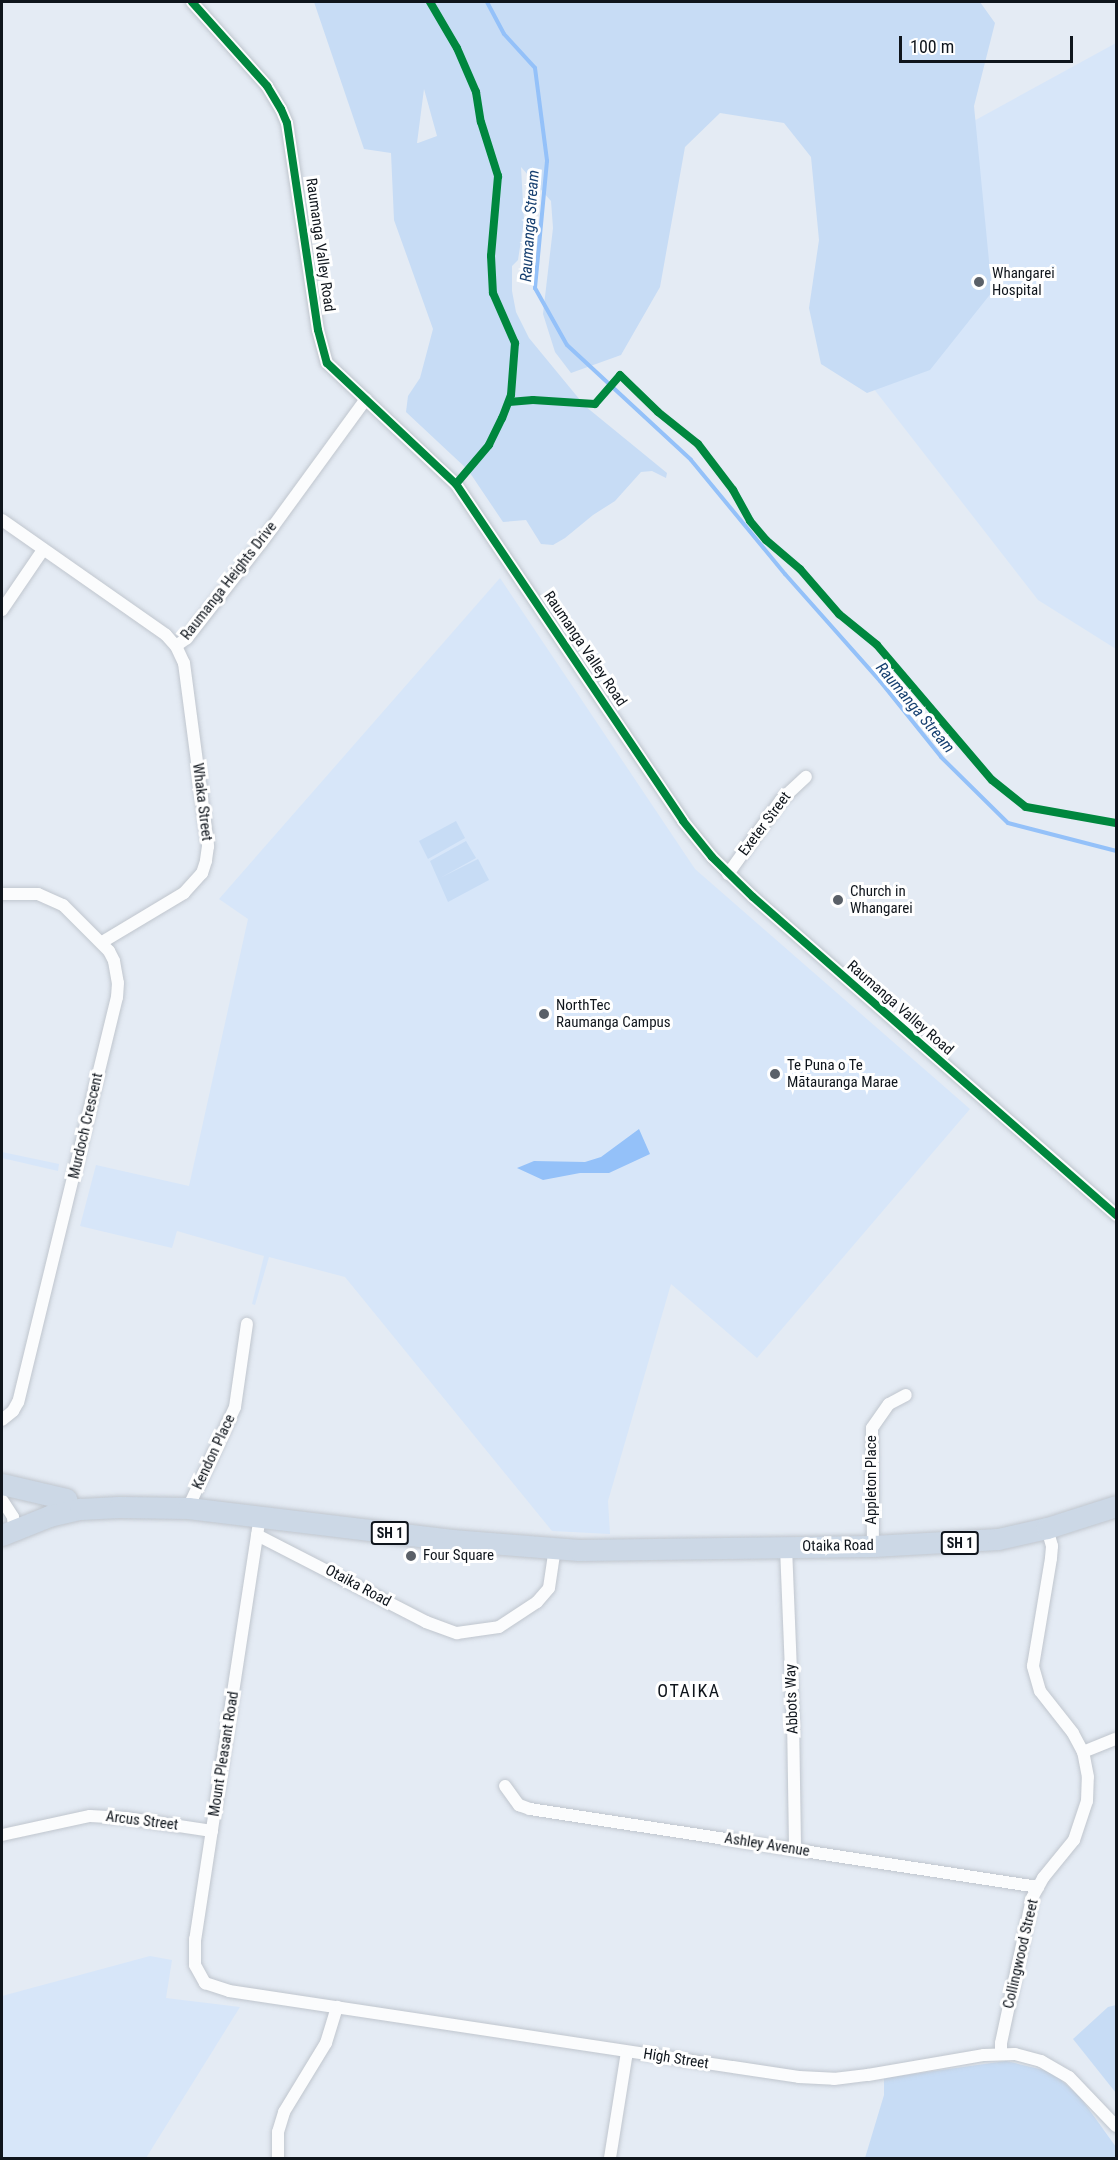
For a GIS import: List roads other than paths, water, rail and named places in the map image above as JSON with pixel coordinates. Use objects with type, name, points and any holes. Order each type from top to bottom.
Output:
[{"type":"highway","points":[[2,1484],[66,1499]]},
{"type":"highway","name":"Otaika Road","points":[[5,1520],[38,1506],[66,1499],[123,1495],[154,1498],[259,1525],[613,1551],[873,1546],[998,1539],[1047,1528],[1116,1506]]},
{"type":"highway","name":"Otaika Road","points":[[5,1520],[50,1516],[96,1508],[188,1508]]},
{"type":"street","name":"Raumanga Valley Road","points":[[192,2],[258,76],[281,109],[291,138],[324,357],[334,372],[442,469],[467,499],[683,821],[728,874],[1116,1215]]},
{"type":"street","name":"Raumanga Heights Drive","points":[[2,520],[166,635],[176,646],[187,638],[261,543],[366,399]]},
{"type":"street","points":[[2,610],[43,550]]},
{"type":"street","name":"Whaka Street","points":[[102,942],[184,893],[202,873],[206,861],[208,846],[184,663],[176,646]]},
{"type":"street","name":"Exeter Street","points":[[728,874],[781,800],[806,777]]},
{"type":"street","name":"Murdoch Crescent","points":[[2,894],[27,892],[50,898],[75,915],[102,942],[114,961],[117,997],[18,1402],[2,1420]]},
{"type":"street","name":"Kendon Place","points":[[188,1508],[235,1407],[247,1324]]},
{"type":"street","name":"Appleton Place","points":[[873,1546],[872,1428],[889,1404],[906,1395]]},
{"type":"street","name":"Otaika Road","points":[[259,1525],[426,1622],[457,1633],[471,1633],[499,1627],[537,1602],[549,1587],[555,1548]]},
{"type":"street","name":"Mount Pleasant Road","points":[[211,1987],[197,1972],[194,1956],[259,1525]]},
{"type":"street","name":"Collingwood Street","points":[[1001,2053],[1000,2043],[1026,1919],[1038,1887],[1074,1840],[1083,1819],[1087,1801],[1088,1777],[1083,1752],[1073,1733],[1040,1691],[1033,1666],[1051,1558],[1052,1545],[1047,1528]]},
{"type":"street","name":"Abbots Way","points":[[786,1547],[795,1850]]},
{"type":"street","points":[[1083,1752],[1116,1739]]},
{"type":"street","name":"Ashley Avenue","points":[[505,1786],[519,1805],[530,1809],[1038,1887]]},
{"type":"street","name":"Arcus Street","points":[[2,1835],[90,1816],[126,1818],[212,1831]]},
{"type":"street","name":"High Street","points":[[211,1987],[627,2052],[817,2079],[868,2075],[1001,2053],[1028,2056],[1055,2068],[1082,2088],[1116,2126]]},
{"type":"street","points":[[278,2158],[281,2121],[289,2102],[330,2034],[337,2007]]},
{"type":"street","points":[[610,2158],[627,2052]]},
{"type":"water","points":[[639,1129],[650,1154],[609,1173],[580,1173],[543,1180],[517,1168],[534,1161],[585,1162],[601,1157]]},
{"type":"waterway","name":"Raumanga Stream","points":[[487,2],[504,34],[535,68],[547,161],[535,288],[567,345],[691,460],[785,574],[880,681],[941,757],[1008,823],[1116,851]]},
{"type":"place","name":"Whangarei Hospital","points":[[979,282]]},
{"type":"place","name":"Church in Whangarei","points":[[838,900]]},
{"type":"place","name":"NorthTec Raumanga Campus","points":[[544,1014]]},
{"type":"place","name":"Te Puna o Te Mātauranga Marae","points":[[775,1074]]},
{"type":"place","name":"Four Square","points":[[411,1556]]},
{"type":"district","name":"OTAIKA","points":[[689,1691]]}]
